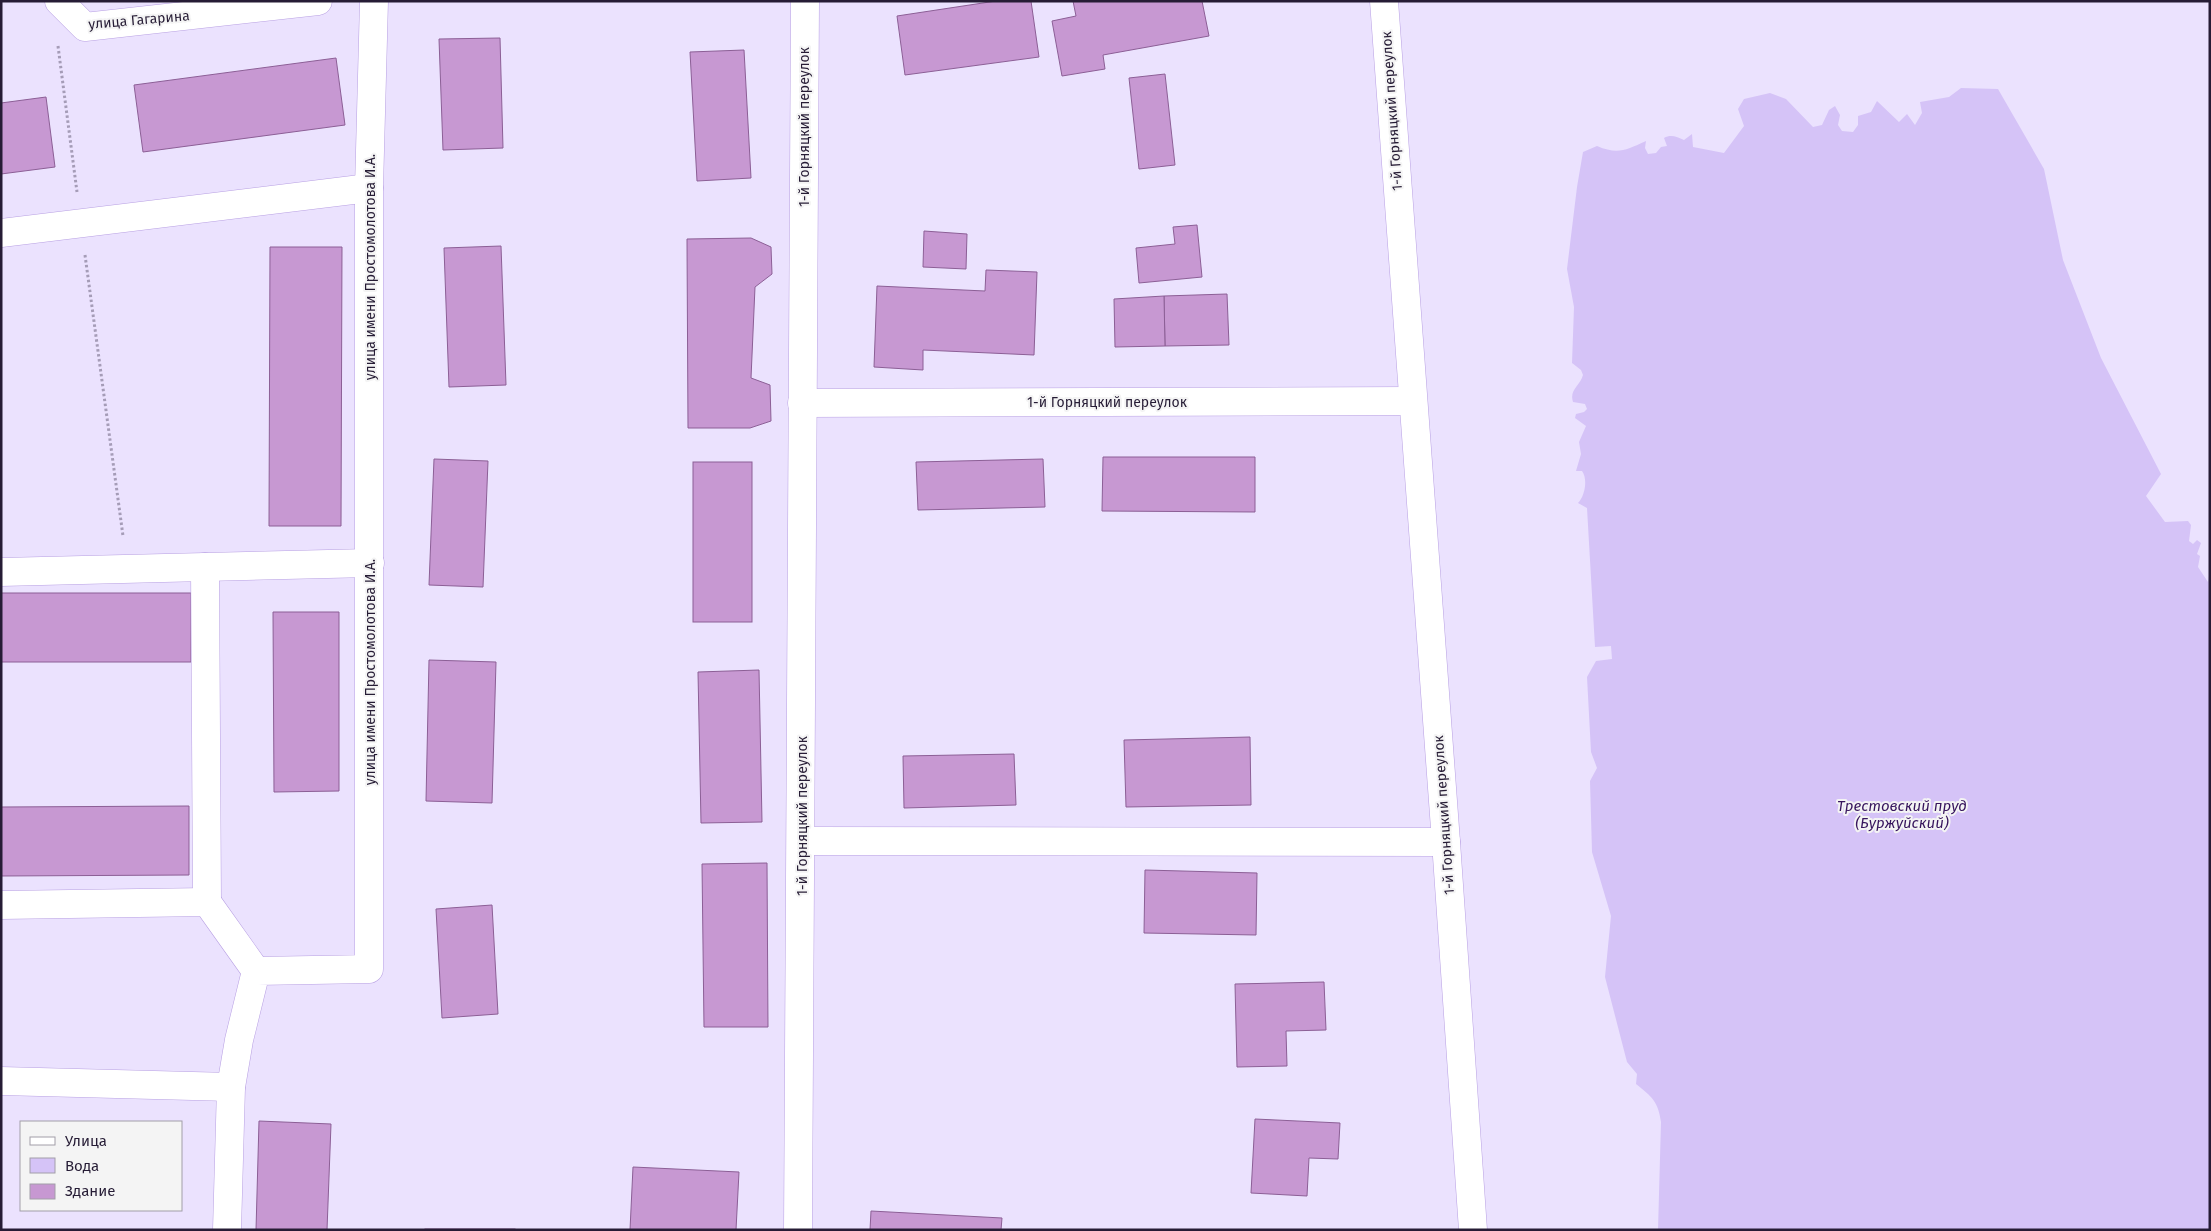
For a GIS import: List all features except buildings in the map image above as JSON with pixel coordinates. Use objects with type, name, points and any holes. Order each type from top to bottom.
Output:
[{"type":"street","name":"улица Гагарина","points":[[59,1],[84,27],[318,1]]},
{"type":"street","name":"улица имени Простомолотова И.А.","points":[[256,971],[369,969],[369,188],[374,1]]},
{"type":"street","name":"1-й Горняцкий переулок","points":[[798,1230],[802,841],[802,403],[805,1]]},
{"type":"street","name":"1-й Горняцкий переулок","points":[[1384,1],[1473,1230]]},
{"type":"street","points":[[1,233],[369,188]]},
{"type":"street","name":"1-й Горняцкий переулок","points":[[802,403],[1413,401]]},
{"type":"street","points":[[1,572],[370,563]]},
{"type":"street","points":[[205,568],[207,902],[256,971],[239,1040],[231,1087],[227,1230]]},
{"type":"street","points":[[802,841],[1446,842]]},
{"type":"street","points":[[1,905],[207,902]]},
{"type":"street","points":[[1,1081],[231,1087]]},
{"type":"path","points":[[57,40],[128,569]]},
{"type":"water","name":"Трестовский пруд (Буржуйский)","points":[[1961,88],[1998,89],[2044,169],[2063,260],[2101,358],[2161,474],[2146,496],[2165,522],[2188,521],[2191,525],[2189,541],[2193,544],[2197,540],[2201,543],[2197,554],[2200,556],[2198,567],[2208,582],[2210,570],[2210,1230],[1658,1230],[1660,1115],[1656,1104],[1650,1096],[1636,1084],[1637,1074],[1627,1062],[1605,977],[1611,916],[1592,852],[1590,781],[1597,768],[1591,752],[1587,677],[1596,661],[1612,659],[1611,646],[1595,647],[1587,508],[1578,503],[1584,492],[1585,478],[1582,471],[1576,471],[1581,454],[1579,442],[1586,426],[1575,418],[1576,414],[1587,409],[1585,404],[1573,402],[1572,398],[1572,394],[1583,375],[1581,370],[1572,363],[1574,307],[1567,269],[1583,152],[1597,146],[1616,151],[1622,150],[1646,141],[1645,148],[1648,154],[1656,153],[1661,147],[1667,146],[1664,138],[1672,136],[1684,140],[1692,134],[1693,147],[1724,153],[1744,126],[1738,109],[1744,99],[1770,93],[1786,99],[1813,127],[1822,125],[1829,110],[1835,106],[1840,115],[1838,125],[1842,131],[1853,132],[1858,125],[1858,116],[1871,112],[1877,101],[1899,122],[1907,114],[1915,125],[1922,113],[1920,102],[1949,97]]}]
